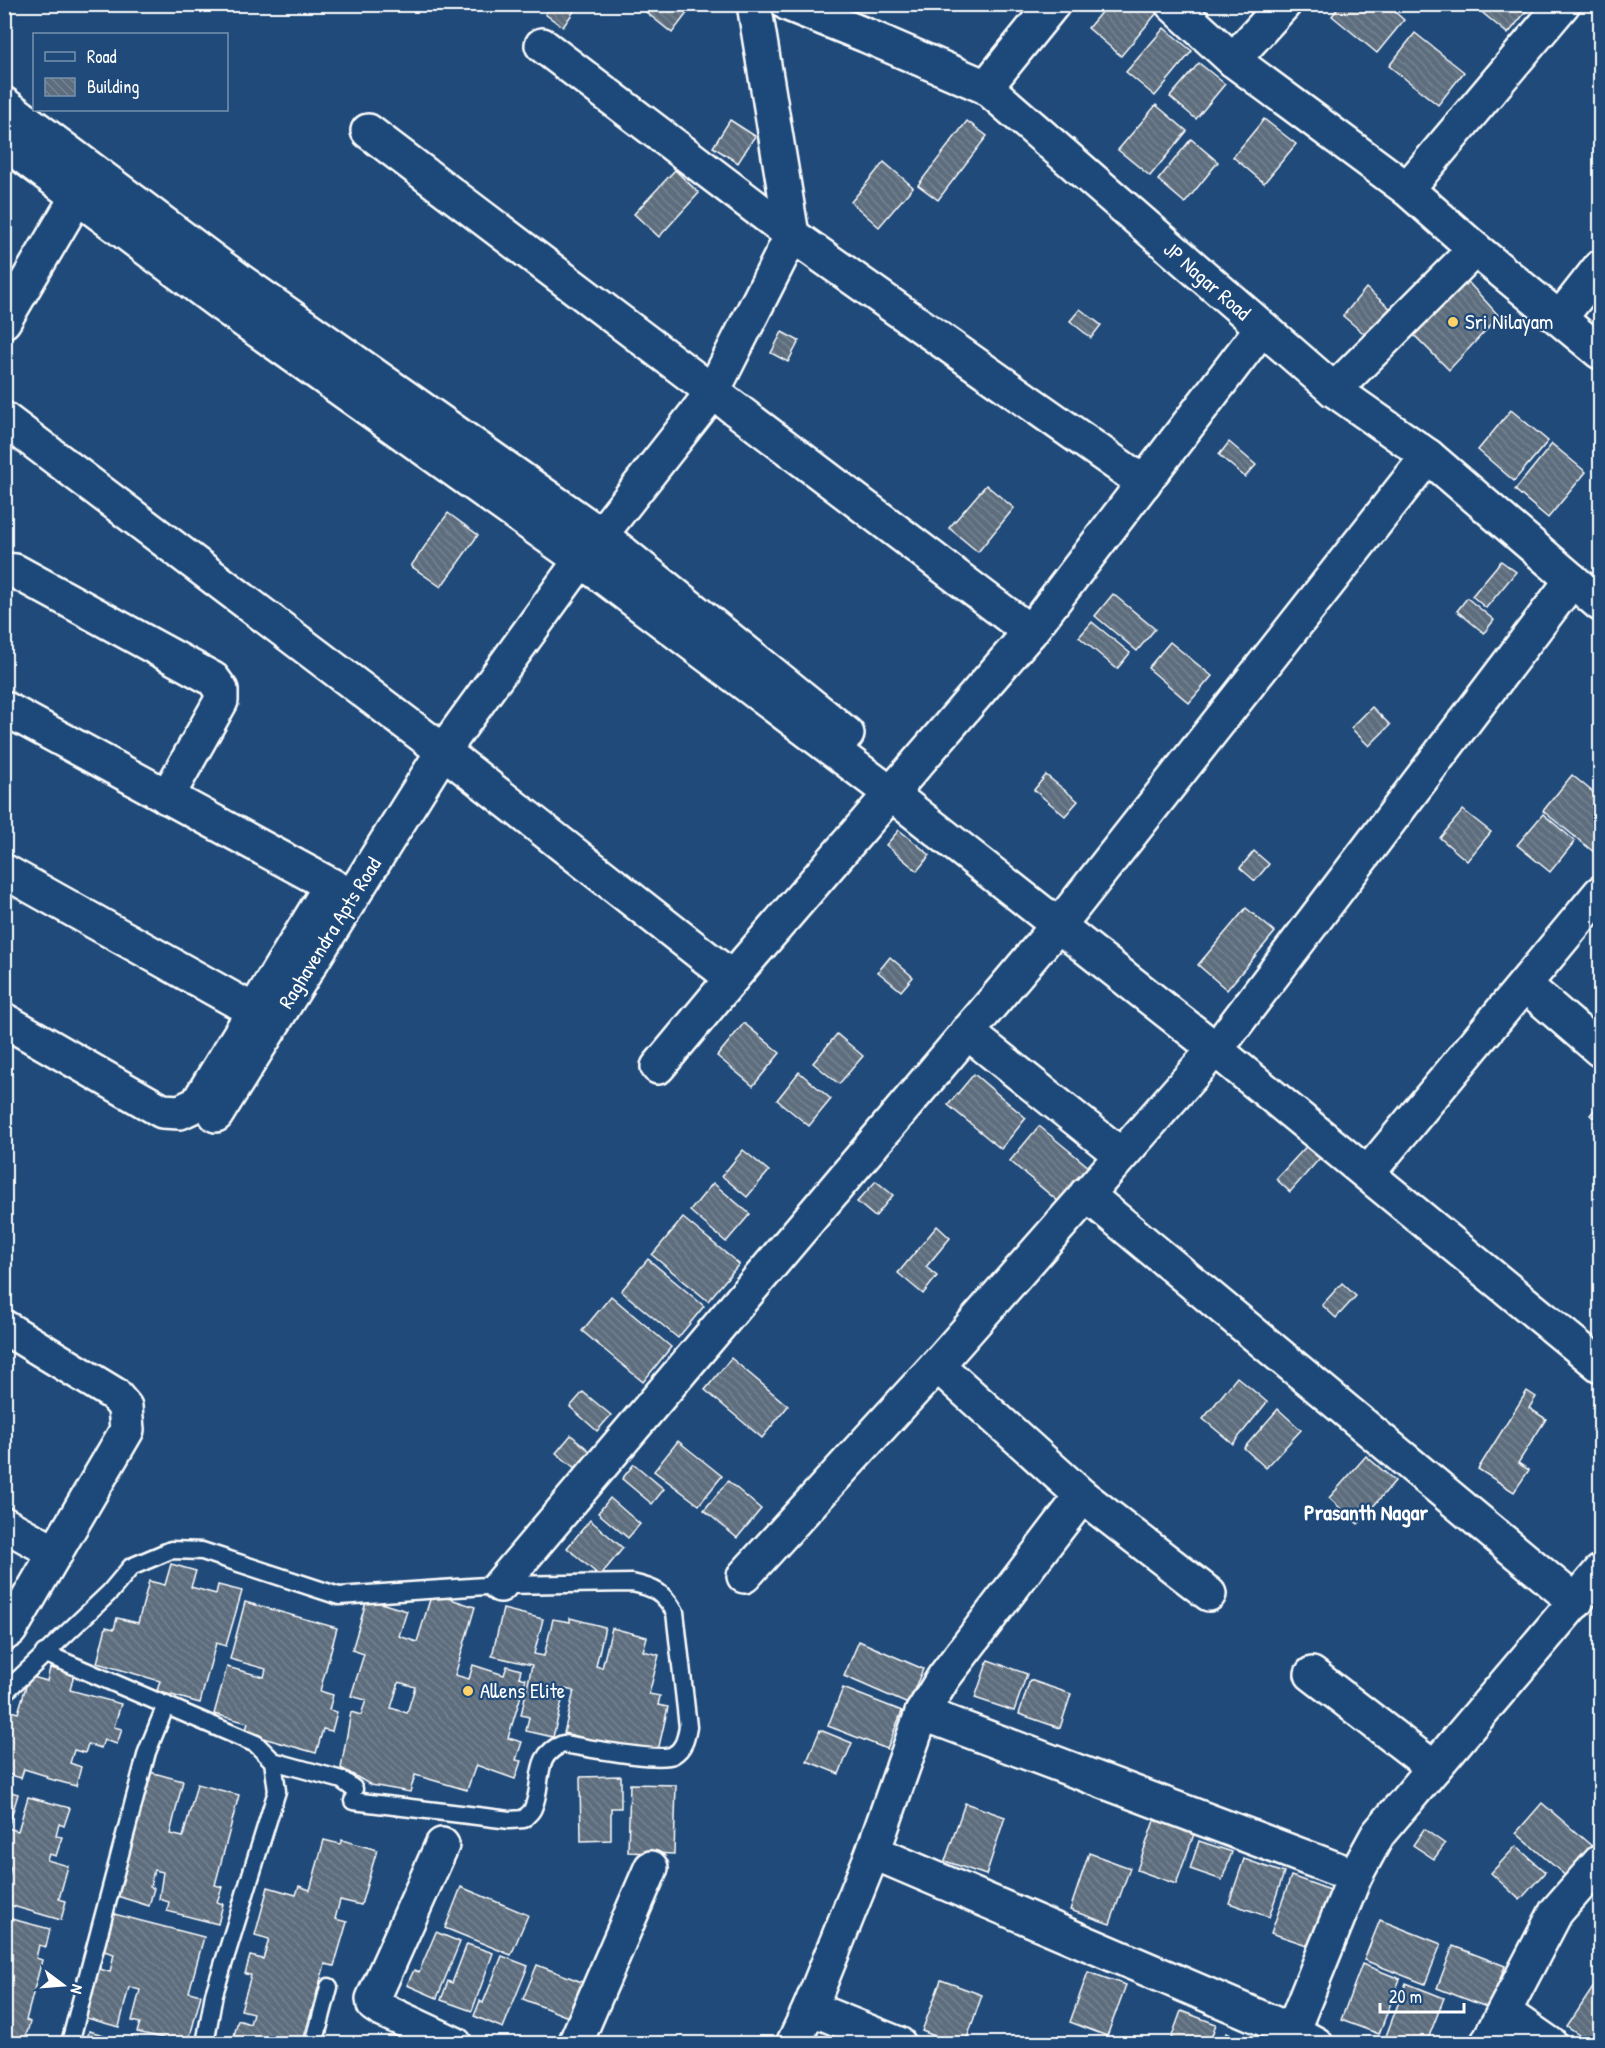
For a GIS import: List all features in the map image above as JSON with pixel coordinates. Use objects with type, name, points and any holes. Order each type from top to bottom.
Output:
[{"type":"street","points":[[754,4],[792,235]]},
{"type":"street","name":"JP Nagar Road","points":[[788,4],[986,87],[1261,329],[1334,390],[1428,456],[1600,604]]},
{"type":"street","points":[[986,87],[1053,4]]},
{"type":"street","points":[[1172,4],[1233,60],[1407,189],[1474,249],[1600,352]]},
{"type":"street","points":[[1233,60],[1284,4]]},
{"type":"street","points":[[1407,189],[1563,4]]},
{"type":"street","points":[[542,45],[792,235],[1144,483]]},
{"type":"street","points":[[4,104],[84,184],[218,302],[896,786]]},
{"type":"street","points":[[368,131],[1030,632]]},
{"type":"street","points":[[4,142],[84,184],[239,280],[602,535],[896,786],[1222,1042],[1374,1166],[1600,1338]]},
{"type":"street","points":[[4,321],[84,184]]},
{"type":"street","name":"Raghavendra Apts Road","points":[[216,1115],[342,891],[581,560],[712,393],[792,235]]},
{"type":"street","points":[[1334,390],[1474,249]]},
{"type":"street","points":[[1560,318],[1600,267]]},
{"type":"street","points":[[658,1067],[1030,632],[1261,329]]},
{"type":"street","points":[[4,419],[443,751],[732,978]]},
{"type":"street","points":[[500,1585],[1064,918],[1428,456]]},
{"type":"street","points":[[4,570],[15,571],[213,679],[221,690],[221,701],[167,797]]},
{"type":"street","points":[[744,1576],[937,1365],[1222,1042],[1572,580]]},
{"type":"street","points":[[4,708],[342,891],[254,1011],[197,1104],[180,1112],[162,1111],[4,1020]]},
{"type":"street","points":[[4,871],[254,1011]]},
{"type":"street","points":[[1374,1166],[1600,893]]},
{"type":"street","points":[[1525,985],[1600,1050]]},
{"type":"street","points":[[968,1032],[1121,1155]]},
{"type":"street","points":[[1374,1166],[1600,1365]]},
{"type":"street","points":[[1086,1194],[1576,1602]]},
{"type":"street","points":[[4,1327],[114,1394],[125,1407],[127,1430],[10,1630],[4,1634]]},
{"type":"street","points":[[937,1365],[1082,1496],[1209,1594]]},
{"type":"street","points":[[793,2043],[810,2008],[873,1852],[922,1713],[944,1677],[1082,1496]]},
{"type":"street","points":[[4,1524],[56,1553]]},
{"type":"street","points":[[873,1852],[1298,2039],[1354,1876],[1378,1834],[1600,1572]]},
{"type":"street","points":[[1312,1674],[1434,1768]]},
{"type":"street","points":[[922,1713],[1354,1876]]},
{"type":"street","points":[[442,1845],[373,1999],[375,2005],[380,2009],[455,2043]]},
{"type":"street","points":[[1487,2043],[1556,1912],[1600,1862]]},
{"type":"street","points":[[574,2043],[651,1868]]},
{"type":"street","points":[[810,2008],[899,2043]]},
{"type":"street","points":[[1504,2012],[1551,2043]]},
{"type":"lane","points":[[4,1693],[44,1653],[110,1592],[131,1568],[171,1550],[202,1551],[339,1596],[500,1585],[632,1583],[652,1587],[667,1598],[675,1612],[688,1727],[684,1745],[672,1755],[656,1757],[562,1744],[552,1748],[544,1759],[533,1809],[524,1819],[510,1820],[353,1795],[342,1780],[273,1761],[256,1744],[44,1653]]},
{"type":"lane","points":[[71,2039],[147,1752],[166,1705]]},
{"type":"lane","points":[[205,2043],[214,1994],[277,1791],[273,1761]]},
{"type":"lane","points":[[314,2043],[329,1987]]},
{"type":"building","points":[[552,4],[579,4],[563,27],[545,14]]},
{"type":"building","points":[[636,4],[694,4],[672,33]]},
{"type":"building","points":[[1108,4],[1156,4],[1161,8],[1121,56],[1088,28]]},
{"type":"building","points":[[1241,4],[1277,4],[1262,22]]},
{"type":"building","points":[[1341,4],[1386,4],[1404,20],[1377,53],[1332,16]]},
{"type":"building","points":[[1472,4],[1532,4],[1508,34]]},
{"type":"building","points":[[1164,28],[1192,51],[1155,96],[1126,72]]},
{"type":"building","points":[[1415,33],[1464,72],[1438,105],[1389,66]]},
{"type":"building","points":[[1199,63],[1225,84],[1196,119],[1170,97]]},
{"type":"building","points":[[1156,105],[1187,131],[1150,176],[1118,150]]},
{"type":"building","points":[[1264,119],[1296,144],[1264,183],[1233,157]]},
{"type":"building","points":[[730,120],[755,136],[738,163],[713,147]]},
{"type":"building","points":[[967,121],[987,136],[938,200],[918,185]]},
{"type":"building","points":[[1191,139],[1218,162],[1185,203],[1158,180]]},
{"type":"building","points":[[884,162],[913,187],[879,227],[851,202]]},
{"type":"building","points":[[675,170],[699,193],[659,237],[634,214]]},
{"type":"building","name":"Sri Nilayam","points":[[1459,272],[1499,316],[1449,370],[1407,328]]},
{"type":"building","points":[[1366,288],[1397,314],[1374,342],[1343,316]]},
{"type":"building","points":[[1080,309],[1101,325],[1091,338],[1070,321]]},
{"type":"building","points":[[782,332],[799,341],[788,362],[771,353]]},
{"type":"building","points":[[1511,410],[1548,441],[1514,481],[1478,450]]},
{"type":"building","points":[[1229,442],[1256,465],[1245,477],[1219,455]]},
{"type":"building","points":[[1552,444],[1586,472],[1548,518],[1515,490]]},
{"type":"building","points":[[986,485],[1014,508],[978,552],[949,528]]},
{"type":"building","points":[[448,513],[478,535],[441,587],[411,566]]},
{"type":"building","points":[[1501,561],[1516,572],[1486,608],[1472,596]]},
{"type":"building","points":[[1113,594],[1155,629],[1137,651],[1095,616]]},
{"type":"building","points":[[1467,598],[1494,620],[1484,633],[1457,611]]},
{"type":"building","points":[[1092,622],[1130,653],[1117,669],[1079,637]]},
{"type":"building","points":[[1170,642],[1212,676],[1189,703],[1148,668]]},
{"type":"building","points":[[1372,707],[1390,725],[1369,746],[1351,728]]},
{"type":"building","points":[[1046,775],[1078,801],[1065,816],[1034,790]]},
{"type":"building","points":[[1572,775],[1600,798],[1600,857],[1543,811]]},
{"type":"building","points":[[1463,810],[1491,832],[1467,861],[1440,838]]},
{"type":"building","points":[[1543,814],[1575,841],[1550,872],[1517,845]]},
{"type":"building","points":[[899,830],[930,855],[917,871],[886,845]]},
{"type":"building","points":[[1254,851],[1269,864],[1255,881],[1240,868]]},
{"type":"building","points":[[1246,908],[1275,932],[1227,990],[1198,965]]},
{"type":"building","points":[[890,957],[913,977],[901,991],[878,972]]},
{"type":"building","points":[[744,1023],[780,1053],[753,1086],[717,1056]]},
{"type":"building","points":[[837,1034],[863,1056],[839,1084],[813,1063]]},
{"type":"building","points":[[799,1072],[831,1099],[809,1126],[777,1100]]},
{"type":"building","points":[[974,1074],[1026,1118],[1001,1149],[948,1105]]},
{"type":"building","points":[[1600,1103],[1600,1124],[1590,1115]]},
{"type":"building","points":[[1039,1126],[1089,1167],[1060,1203],[1010,1161]]},
{"type":"building","points":[[1314,1138],[1327,1150],[1290,1192],[1276,1179]]},
{"type":"building","points":[[743,1150],[769,1171],[747,1197],[722,1176]]},
{"type":"building","points":[[876,1181],[893,1195],[875,1217],[857,1202]]},
{"type":"building","points":[[713,1183],[750,1214],[726,1242],[690,1211]]},
{"type":"building","points":[[683,1218],[739,1264],[708,1301],[652,1255]]},
{"type":"building","points":[[937,1226],[950,1238],[926,1267],[937,1276],[923,1294],[898,1273]]},
{"type":"building","points":[[648,1259],[704,1306],[678,1338],[621,1291]]},
{"type":"building","points":[[1342,1283],[1356,1296],[1336,1318],[1322,1305]]},
{"type":"building","points":[[611,1296],[671,1347],[643,1382],[582,1331]]},
{"type":"building","points":[[731,1358],[788,1406],[762,1438],[705,1390]]},
{"type":"building","points":[[1237,1377],[1267,1402],[1233,1444],[1203,1419]]},
{"type":"building","points":[[1527,1391],[1536,1397],[1529,1408],[1546,1419],[1518,1463],[1529,1470],[1514,1492],[1478,1469]]},
{"type":"building","points":[[583,1392],[611,1415],[597,1431],[570,1407]]},
{"type":"building","points":[[1278,1409],[1301,1430],[1266,1468],[1244,1448]]},
{"type":"building","points":[[571,1435],[591,1452],[576,1469],[556,1453]]},
{"type":"building","points":[[678,1441],[722,1476],[699,1505],[654,1471]]},
{"type":"building","points":[[1366,1456],[1395,1481],[1358,1524],[1329,1498]]},
{"type":"building","points":[[634,1464],[664,1489],[652,1504],[622,1479]]},
{"type":"building","points":[[728,1481],[761,1509],[737,1538],[704,1510]]},
{"type":"building","points":[[610,1498],[640,1524],[628,1538],[598,1513]]},
{"type":"building","points":[[590,1520],[623,1548],[600,1576],[567,1548]]},
{"type":"building","points":[[171,1564],[196,1571],[191,1587],[216,1594],[218,1585],[242,1591],[226,1646],[216,1643],[200,1703],[157,1691],[160,1681],[97,1663],[106,1627],[114,1629],[117,1618],[138,1623],[149,1581],[165,1585]]},
{"type":"building","name":"Allens Elite","points":[[432,1593],[475,1607],[455,1675],[469,1679],[473,1665],[504,1675],[507,1666],[521,1670],[519,1677],[526,1679],[508,1738],[522,1742],[516,1760],[521,1761],[515,1779],[476,1765],[467,1790],[415,1775],[410,1792],[371,1785],[341,1768],[351,1712],[361,1715],[366,1700],[351,1696],[364,1654],[352,1650],[367,1599],[407,1611],[399,1636],[417,1642]],"holes":[[[399,1682],[415,1687],[407,1713],[391,1708]]]},
{"type":"building","points":[[245,1602],[337,1628],[320,1691],[333,1695],[329,1710],[337,1712],[332,1731],[323,1729],[316,1753],[245,1733],[248,1723],[214,1714],[227,1667],[264,1677],[266,1669],[230,1659]]},
{"type":"building","points":[[503,1609],[543,1619],[534,1654],[544,1656],[553,1619],[570,1622],[570,1618],[605,1627],[596,1666],[602,1668],[612,1628],[647,1637],[643,1651],[659,1655],[649,1694],[660,1696],[658,1705],[668,1707],[657,1755],[564,1733],[574,1691],[565,1689],[553,1737],[526,1731],[529,1717],[521,1715],[532,1665],[492,1656]]},
{"type":"building","points":[[859,1641],[923,1669],[908,1704],[844,1676]]},
{"type":"building","points":[[988,1660],[1027,1674],[1014,1711],[975,1698]]},
{"type":"building","points":[[50,1668],[74,1674],[70,1690],[121,1704],[114,1727],[122,1729],[117,1744],[104,1740],[101,1748],[88,1744],[85,1753],[74,1750],[70,1763],[81,1767],[76,1786],[24,1769],[21,1778],[4,1773],[4,1709],[18,1713],[29,1676],[47,1681]]},
{"type":"building","points":[[1030,1680],[1071,1694],[1060,1728],[1019,1714]]},
{"type":"building","points":[[843,1688],[902,1711],[887,1749],[828,1726]]},
{"type":"building","points":[[820,1730],[852,1743],[839,1774],[807,1761]]},
{"type":"building","points":[[150,1772],[183,1781],[170,1834],[183,1837],[197,1784],[239,1795],[215,1885],[222,1887],[217,1902],[223,1904],[218,1924],[167,1911],[169,1902],[159,1899],[163,1872],[154,1870],[150,1887],[154,1888],[149,1906],[117,1896]]},
{"type":"building","points":[[621,1776],[621,1808],[611,1808],[611,1840],[581,1841],[580,1777]]},
{"type":"building","points":[[630,1784],[676,1785],[674,1854],[628,1852]]},
{"type":"building","points":[[4,1790],[18,1794],[8,1828],[18,1831],[28,1797],[70,1808],[64,1826],[59,1824],[56,1836],[62,1837],[56,1856],[49,1854],[47,1860],[68,1866],[59,1899],[66,1901],[61,1920],[9,1905],[11,1897],[4,1895],[11,1867],[4,1866]]},
{"type":"building","points":[[965,1803],[1005,1817],[986,1875],[945,1861]]},
{"type":"building","points":[[1542,1803],[1594,1848],[1568,1878],[1516,1833]]},
{"type":"building","points":[[1158,1809],[1198,1823],[1176,1884],[1137,1870]]},
{"type":"building","points":[[1424,1829],[1445,1844],[1434,1859],[1413,1845]]},
{"type":"building","points":[[324,1840],[340,1844],[342,1840],[377,1850],[361,1905],[340,1900],[335,1919],[347,1922],[334,1966],[325,1964],[303,2041],[294,2038],[293,2044],[232,2044],[238,2020],[250,2024],[253,2013],[241,2010],[251,1975],[245,1974],[250,1956],[263,1959],[269,1939],[255,1935],[268,1887],[296,1895],[299,1886],[310,1890]]},
{"type":"building","points":[[1199,1841],[1232,1852],[1222,1880],[1190,1869]]},
{"type":"building","points":[[1516,1846],[1545,1872],[1520,1900],[1491,1873]]},
{"type":"building","points":[[1089,1853],[1130,1868],[1110,1924],[1070,1910]]},
{"type":"building","points":[[1244,1859],[1284,1873],[1269,1917],[1229,1903]]},
{"type":"building","points":[[1291,1876],[1333,1891],[1313,1947],[1271,1933]]},
{"type":"building","points":[[461,1887],[528,1915],[511,1955],[445,1928]]},
{"type":"building","points":[[114,1914],[204,1937],[189,1992],[201,1995],[188,2044],[137,2032],[140,2023],[132,2021],[140,1990],[129,1987],[119,2027],[83,2017],[96,1968],[110,1972],[114,1954],[104,1951]]},
{"type":"building","points":[[4,1917],[50,1929],[46,1947],[39,1945],[36,1958],[42,1960],[26,2020],[30,2022],[25,2040],[4,2034]]},
{"type":"building","points":[[1380,1920],[1441,1944],[1425,1984],[1364,1960]]},
{"type":"building","points":[[436,1932],[460,1942],[437,1998],[407,1985],[414,1970],[419,1972]]},
{"type":"building","points":[[467,1944],[493,1953],[472,2011],[441,2000],[448,1981],[452,1983]]},
{"type":"building","points":[[1453,1946],[1505,1966],[1489,2008],[1437,1988]]},
{"type":"building","points":[[502,1956],[528,1966],[503,2028],[474,2016],[480,2001],[483,2003]]},
{"type":"building","points":[[1362,1964],[1400,1979],[1379,2034],[1341,2020]]},
{"type":"building","points":[[537,1965],[582,1982],[568,2017],[523,1999]]},
{"type":"building","points":[[1088,1972],[1126,1985],[1107,2036],[1070,2022]]},
{"type":"building","points":[[941,1980],[982,1995],[965,2044],[955,2044],[922,2031]]},
{"type":"building","points":[[1406,1983],[1444,1998],[1426,2044],[1383,2044]]},
{"type":"building","points":[[1596,1983],[1600,1986],[1600,2029],[1591,2043],[1567,2027]]},
{"type":"building","points":[[1181,2011],[1216,2024],[1209,2044],[1169,2044]]},
{"type":"building","points":[[89,2031],[137,2044],[86,2044]]},
{"type":"building","points":[[1226,2033],[1255,2044],[1222,2044]]},
{"type":"place","name":"Sri Nilayam","points":[[1453,322]]},
{"type":"place","name":"Allens Elite","points":[[468,1691]]},
{"type":"district","name":"Prasanth Nagar","points":[[1366,1512]]}]
